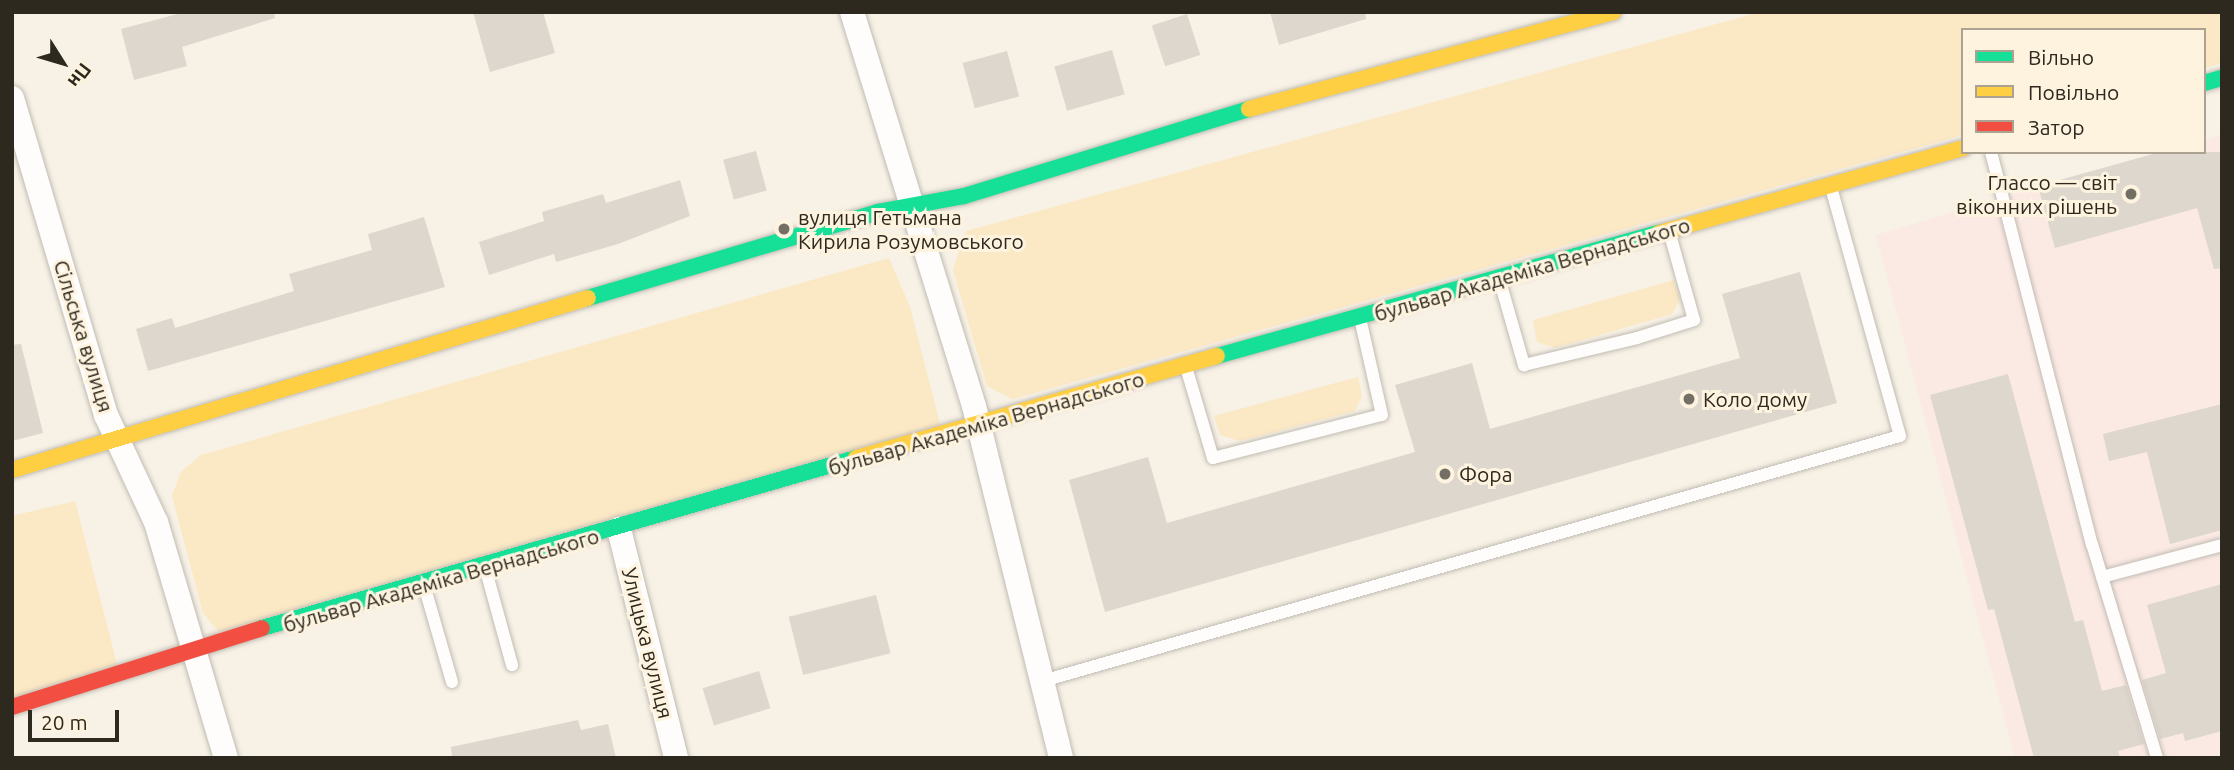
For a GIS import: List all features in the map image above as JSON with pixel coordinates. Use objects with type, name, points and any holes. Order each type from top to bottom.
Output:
[{"type":"main road","points":[[12,470],[122,441],[917,205],[1613,12]]},
{"type":"main road","name":"бульвар Академіка Вернадського","points":[[12,706],[195,650],[979,424],[1961,149]]},
{"type":"street","points":[[852,12],[917,205],[979,424],[1040,682],[1061,758]]},
{"type":"street","name":"Сільська вулиця","points":[[12,97],[106,415],[122,441],[156,522],[226,758]]},
{"type":"street","name":"Улицька вулиця","points":[[619,529],[676,758]]},
{"type":"lane","points":[[1992,154],[2102,577],[2157,758]]},
{"type":"lane","points":[[1040,682],[1900,436],[1830,184]]},
{"type":"lane","points":[[1499,277],[1524,365],[1637,338],[1694,320],[1668,230]]},
{"type":"lane","points":[[1186,367],[1213,458],[1382,415],[1360,318]]},
{"type":"lane","points":[[2102,577],[2222,545]]},
{"type":"lane","points":[[485,567],[512,665]]},
{"type":"lane","points":[[424,585],[452,682]]},
{"type":"shaded area","points":[[1760,12],[2222,12],[2222,63],[2206,67],[2206,28],[1961,28],[1961,136],[1012,399],[987,386],[953,270],[966,231]]},
{"type":"shaded area","points":[[2222,135],[2222,758],[2015,758],[1876,235],[2153,154],[2206,154],[2206,139]]},
{"type":"shaded area","points":[[889,258],[910,307],[941,428],[219,632],[203,613],[172,496],[181,472],[201,455]]},
{"type":"shaded area","points":[[1674,280],[1680,299],[1672,314],[1555,348],[1537,342],[1533,320]]},
{"type":"shaded area","points":[[1358,377],[1362,396],[1355,411],[1240,441],[1220,435],[1214,416]]},
{"type":"shaded area","points":[[75,501],[118,668],[12,702],[12,516]]},
{"type":"building","points":[[185,12],[274,12],[275,18],[182,47],[187,66],[134,80],[121,29]]},
{"type":"building","points":[[473,12],[543,12],[555,53],[490,72]]},
{"type":"building","points":[[1270,12],[1365,12],[1366,19],[1279,45]]},
{"type":"building","points":[[1187,14],[1200,55],[1165,66],[1152,25]]},
{"type":"building","points":[[1112,50],[1125,94],[1067,111],[1054,67]]},
{"type":"building","points":[[1007,51],[1019,96],[975,108],[963,63]]},
{"type":"building","points":[[756,151],[767,191],[734,199],[723,160]]},
{"type":"building","name":"Глассо — світ віконних рішень","points":[[2222,152],[2222,268],[2214,269],[2197,208],[2055,248],[2038,186],[2153,154]]},
{"type":"building","points":[[680,180],[690,216],[618,244],[556,262],[554,254],[489,275],[479,242],[544,221],[542,212],[603,194],[606,203]]},
{"type":"building","points":[[424,217],[445,287],[148,371],[136,329],[172,318],[175,328],[294,291],[289,274],[372,250],[368,234]]},
{"type":"building","points":[[1800,272],[1837,403],[1105,612],[1069,480],[1148,457],[1167,523],[1415,452],[1395,385],[1472,363],[1490,429],[1740,358],[1722,294]]},
{"type":"building","points":[[21,344],[43,433],[12,441],[12,345]]},
{"type":"building","points":[[2008,374],[2075,622],[2083,620],[2102,691],[2126,685],[2144,744],[2118,751],[2120,758],[2034,758],[1994,609],[1988,610],[1930,395]]},
{"type":"building","points":[[2222,404],[2222,530],[2170,544],[2147,452],[2109,461],[2103,434]]},
{"type":"building","points":[[2222,584],[2222,731],[2185,741],[2183,733],[2160,739],[2142,680],[2166,673],[2147,605]]},
{"type":"building","points":[[876,595],[891,653],[803,675],[789,617]]},
{"type":"building","points":[[759,671],[770,708],[714,726],[703,688]]},
{"type":"building","points":[[578,720],[581,730],[608,724],[616,758],[452,758],[451,747]]},
{"type":"traffic: fast","points":[[2206,82],[2222,78]]},
{"type":"traffic: fast","points":[[588,298],[878,212],[964,196],[1249,109]]},
{"type":"traffic: fast","points":[[1217,356],[1659,233]]},
{"type":"traffic: fast","points":[[262,628],[856,458]]},
{"type":"traffic: slow","points":[[1249,109],[1613,12]]},
{"type":"traffic: slow","points":[[1659,233],[1961,149]]},
{"type":"traffic: slow","points":[[12,470],[588,298]]},
{"type":"traffic: slow","points":[[856,458],[1217,356]]},
{"type":"traffic: jam","points":[[12,707],[262,628]]},
{"type":"place","name":"Глассо — світ віконних рішень","points":[[2131,194]]},
{"type":"place","name":"вулиця Гетьмана Кирила Розумовського","points":[[784,229]]},
{"type":"place","name":"Коло дому","points":[[1689,399]]},
{"type":"place","name":"Фора","points":[[1445,474]]}]
